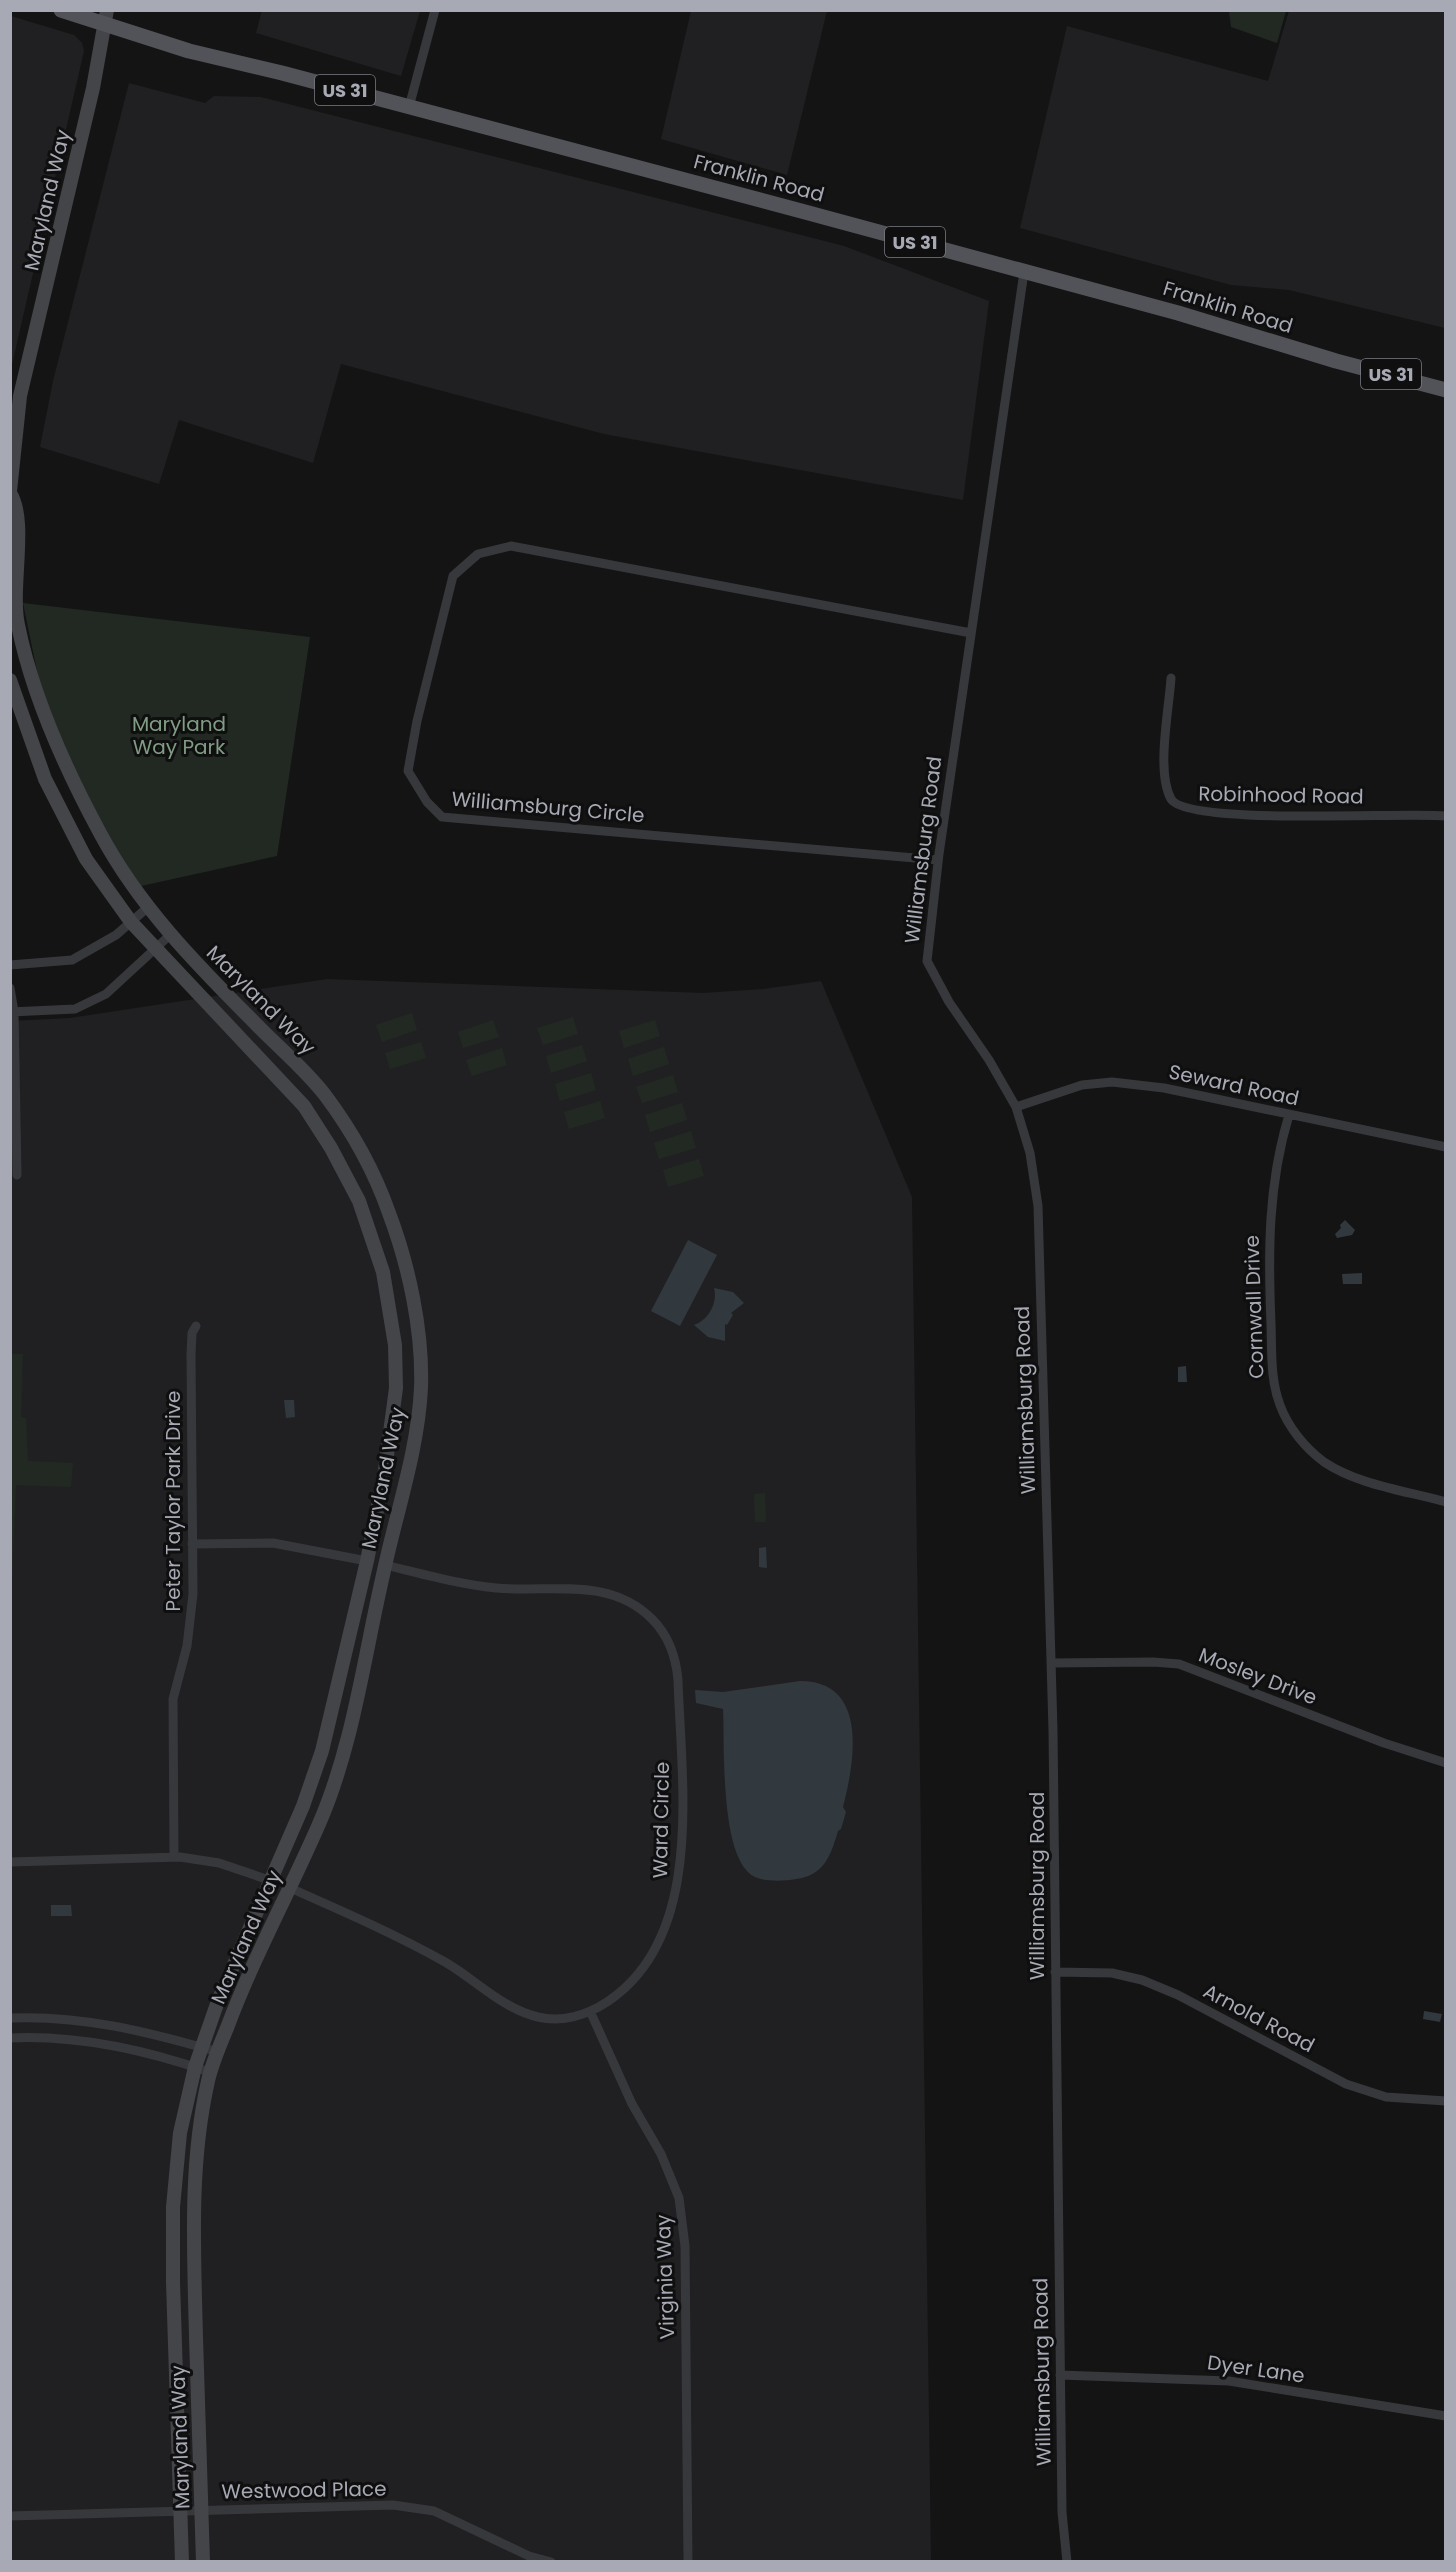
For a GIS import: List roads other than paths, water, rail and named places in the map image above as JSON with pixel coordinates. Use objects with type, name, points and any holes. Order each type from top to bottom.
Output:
[{"type":"main road","name":"Franklin Road","points":[[61,10],[107,17],[189,51],[409,106],[1024,272],[1446,390]]},
{"type":"main road","name":"Maryland Way","points":[[107,17],[20,396],[10,492],[19,506],[14,586],[17,620],[38,690],[68,772],[108,849],[147,908],[170,935],[309,1077],[352,1135],[368,1163],[388,1210],[405,1267],[416,1325],[421,1389],[407,1478],[385,1565],[340,1768],[321,1819],[248,1976],[210,2072],[197,2134],[194,2282],[203,2562]]},
{"type":"main road","name":"Maryland Way","points":[[10,680],[45,779],[86,859],[131,922],[290,1092],[331,1148],[359,1201],[383,1272],[395,1345],[396,1388],[386,1470],[322,1751],[303,1806],[226,1981],[195,2067],[180,2133],[173,2207],[174,2319],[182,2562]]},
{"type":"main road","points":[[15,698],[38,690]]},
{"type":"main road","points":[[290,1092],[309,1077]]},
{"type":"main road","points":[[345,1174],[368,1163]]},
{"type":"main road","points":[[396,1388],[421,1389]]},
{"type":"main road","points":[[367,1561],[385,1565]]},
{"type":"main road","points":[[269,1880],[290,1888]]},
{"type":"main road","points":[[174,2319],[196,2337]]},
{"type":"street","points":[[409,106],[435,10]]},
{"type":"street","name":"Williamsburg Road","points":[[1024,272],[939,860],[927,961],[949,1002],[989,1060],[1016,1107],[1030,1153],[1038,1206],[1051,1662],[1062,2512],[1067,2562]]},
{"type":"street","name":"Williamsburg Circle","points":[[939,860],[442,817],[427,802],[408,771],[417,721],[453,576],[478,554],[511,546],[971,633]]},
{"type":"street","name":"Robinhood Road","points":[[1171,678],[1163,781],[1173,802],[1188,810],[1254,815],[1446,816]]},
{"type":"street","points":[[10,965],[72,960],[116,934],[147,908]]},
{"type":"street","points":[[12,1012],[75,1009],[106,994],[170,935]]},
{"type":"street","points":[[10,988],[17,1175]]},
{"type":"street","name":"Seward Road","points":[[1016,1107],[1082,1084],[1112,1082],[1164,1088],[1446,1147]]},
{"type":"street","name":"Cornwall Drive","points":[[1289,1115],[1276,1170],[1269,1234],[1273,1372],[1280,1406],[1294,1432],[1315,1454],[1336,1469],[1446,1502]]},
{"type":"street","name":"Peter Taylor Park Drive","points":[[174,1857],[173,1699],[187,1646],[193,1594],[191,1354],[192,1333],[196,1326]]},
{"type":"street","points":[[192,1544],[273,1542],[367,1561]]},
{"type":"street","name":"Ward Circle","points":[[290,1888],[442,1961],[518,2010],[553,2019],[571,2018],[590,2011],[620,1992],[644,1965],[658,1941],[676,1894],[682,1849],[677,1670],[669,1642],[660,1628],[646,1613],[626,1599],[604,1591],[495,1588],[442,1579],[385,1565]]},
{"type":"street","name":"Mosley Drive","points":[[1051,1662],[1179,1664],[1384,1743],[1446,1763]]},
{"type":"street","points":[[10,1862],[174,1857],[219,1863],[269,1880]]},
{"type":"street","name":"Arnold Road","points":[[1055,1972],[1112,1973],[1142,1980],[1178,1995],[1346,2084],[1386,2097],[1446,2101]]},
{"type":"street","name":"Virginia Way","points":[[590,2011],[632,2104],[661,2154],[679,2198],[685,2246],[688,2562]]},
{"type":"street","points":[[10,2018],[82,2019],[154,2032],[218,2052]]},
{"type":"street","points":[[10,2038],[79,2041],[150,2054],[210,2072]]},
{"type":"street","name":"Dyer Lane","points":[[1060,2375],[1229,2381],[1446,2416]]},
{"type":"street","name":"Westwood Place","points":[[10,2516],[393,2505],[434,2511],[529,2556],[551,2562]]},
{"type":"park label","name":"Maryland Way Park","points":[[179,736]]}]
